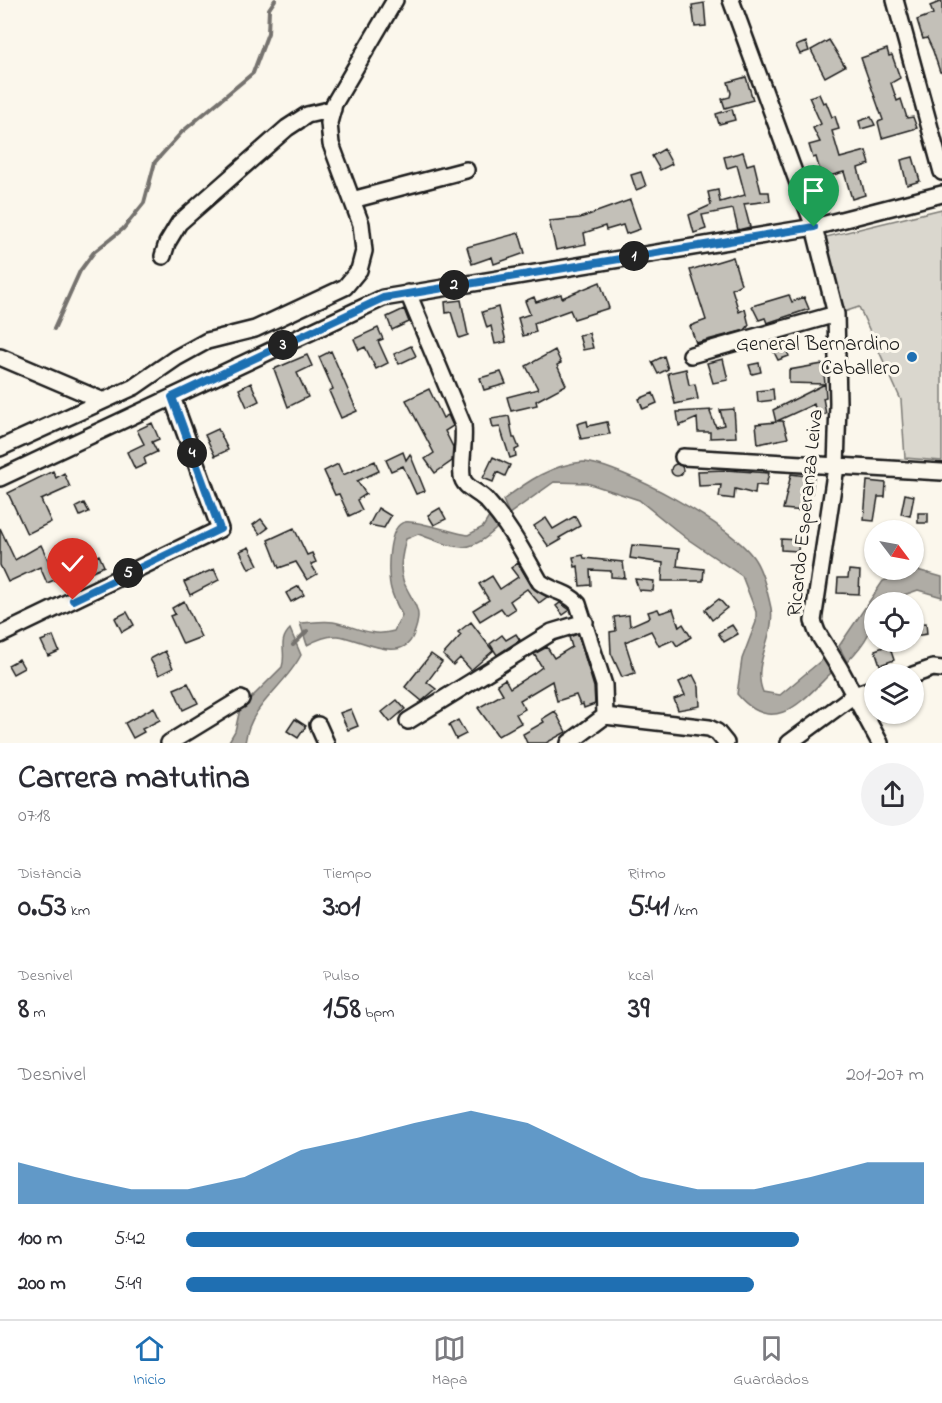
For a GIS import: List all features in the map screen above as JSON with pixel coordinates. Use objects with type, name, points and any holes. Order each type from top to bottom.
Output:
[{"type":"street","points":[[0,448],[101,400],[134,387],[176,358],[207,341],[255,329],[345,287],[359,270],[364,252],[361,224],[331,144],[329,123],[333,109],[395,0]]},
{"type":"street","name":"Ricardo Esperanza Leiva","points":[[730,0],[814,227],[836,314],[838,403],[836,467],[813,621],[816,632],[840,669],[880,743]]},
{"type":"street","points":[[895,0],[942,172]]},
{"type":"street","points":[[164,256],[167,243],[179,223],[287,128],[307,116],[333,109]]},
{"type":"street","points":[[352,200],[466,170]]},
{"type":"street","points":[[0,478],[383,298],[814,227],[942,194]]},
{"type":"street","points":[[408,293],[463,425],[465,443],[462,477],[467,486],[486,499],[506,525],[540,582],[548,588],[570,594],[578,604],[604,685],[605,716]]},
{"type":"street","points":[[691,355],[836,314]]},
{"type":"street","points":[[0,357],[101,400]]},
{"type":"street","points":[[134,387],[145,410]]},
{"type":"street","points":[[0,635],[220,529],[172,397]]},
{"type":"street","points":[[683,457],[942,472]]},
{"type":"street","points":[[408,721],[552,632],[585,622]]},
{"type":"street","points":[[924,671],[933,668],[942,669]]},
{"type":"street","points":[[789,743],[854,695],[864,692]]},
{"type":"street","points":[[169,743],[242,699]]},
{"type":"street","points":[[569,743],[605,716],[709,728],[717,732],[726,743]]},
{"type":"street","points":[[318,725],[326,743]]},
{"type":"shaded area","name":"General Bernardino Caballero","points":[[942,209],[942,461],[905,458],[901,400],[859,307],[841,313],[826,237]]},
{"type":"shaded area","points":[[583,462],[600,465],[623,474],[676,499],[725,531],[744,546],[755,560],[762,576],[772,619],[760,671],[763,692],[780,695],[823,659],[832,672],[810,694],[787,710],[775,714],[763,713],[750,707],[737,694],[742,659],[756,622],[756,612],[742,576],[686,538],[639,500],[587,483],[554,482],[509,514],[503,500],[522,486],[550,470]]},
{"type":"shaded area","points":[[491,514],[499,526],[478,543],[469,546],[451,546],[418,534],[406,539],[401,568],[403,580],[418,614],[413,636],[407,644],[399,649],[379,648],[334,636],[322,638],[307,645],[300,623],[329,621],[370,632],[394,631],[402,615],[391,589],[389,562],[392,541],[399,525],[405,522],[418,523],[468,535],[483,527]]},
{"type":"shaded area","points":[[924,572],[942,577],[942,597],[918,590],[876,592],[883,581],[924,580]]},
{"type":"shaded area","points":[[864,609],[864,641],[847,662],[839,646]]},
{"type":"shaded area","points":[[290,629],[301,655],[254,717],[245,743],[228,743],[235,731],[240,709],[282,667],[284,638]]},
{"type":"building","points":[[942,1],[942,72],[940,72],[927,38],[923,39],[917,20],[933,14],[930,6]]},
{"type":"building","points":[[704,3],[706,26],[695,27],[692,5]]},
{"type":"building","points":[[829,40],[845,66],[825,77],[811,50]]},
{"type":"building","points":[[806,42],[809,51],[800,54],[796,46]]},
{"type":"building","points":[[887,49],[889,56],[892,55],[900,78],[891,83],[897,101],[901,99],[907,118],[913,117],[917,128],[882,138],[878,122],[883,120],[861,58]]},
{"type":"building","points":[[746,77],[753,100],[725,108],[722,99],[730,97],[731,93],[728,82]]},
{"type":"building","points":[[819,94],[823,103],[826,102],[832,117],[835,116],[839,129],[832,131],[840,158],[866,151],[870,164],[858,168],[865,195],[852,199],[844,172],[822,178],[816,157],[813,158],[809,145],[820,142],[813,128],[821,124],[809,97]]},
{"type":"building","points":[[732,109],[735,120],[719,124],[716,114]]},
{"type":"building","points":[[871,117],[875,125],[861,129],[859,121]]},
{"type":"building","points":[[664,149],[672,164],[660,170],[652,156]]},
{"type":"building","points":[[743,152],[747,165],[754,163],[761,192],[769,192],[770,201],[744,204],[750,227],[738,230],[733,209],[702,215],[706,229],[694,233],[689,215],[711,205],[708,192],[718,190],[720,202],[745,195],[737,165],[727,168],[724,157]]},
{"type":"building","points":[[913,157],[920,181],[907,185],[901,160]]},
{"type":"building","points":[[641,172],[646,186],[636,190],[631,175]]},
{"type":"building","points":[[630,200],[640,229],[626,234],[623,225],[606,230],[605,226],[584,233],[586,244],[556,250],[549,221],[580,218]]},
{"type":"building","points":[[519,233],[525,253],[494,264],[492,257],[472,264],[467,247]]},
{"type":"building","points":[[733,257],[741,284],[732,289],[739,312],[745,309],[749,325],[745,330],[696,343],[690,326],[706,320],[690,270]]},
{"type":"building","points":[[600,282],[609,308],[574,319],[570,310],[534,323],[536,332],[523,336],[518,318],[530,314],[525,301],[534,297],[536,302],[561,294],[562,298]]},
{"type":"building","points":[[789,295],[792,302],[804,297],[809,309],[767,323],[765,318],[759,320],[752,306]]},
{"type":"building","points":[[461,300],[468,335],[459,338],[451,312],[446,313],[445,302]]},
{"type":"building","points":[[498,307],[506,342],[495,344],[491,326],[487,328],[482,312]]},
{"type":"building","points":[[404,309],[409,322],[392,330],[387,317]]},
{"type":"building","points":[[378,328],[383,339],[378,341],[388,363],[376,369],[365,347],[359,350],[354,339]]},
{"type":"building","points":[[589,333],[593,348],[583,350],[579,335]]},
{"type":"building","points":[[784,345],[789,356],[778,360],[773,350]]},
{"type":"building","points":[[411,346],[416,356],[399,364],[394,354]]},
{"type":"building","points":[[555,350],[561,363],[557,365],[566,385],[536,401],[537,405],[511,411],[507,397],[538,389],[526,366]]},
{"type":"building","points":[[331,351],[357,411],[341,418],[329,391],[333,389],[319,357]]},
{"type":"building","points":[[307,355],[312,366],[297,373],[308,397],[288,407],[274,369]]},
{"type":"building","points":[[664,356],[668,369],[658,374],[652,362]]},
{"type":"building","points":[[723,359],[728,380],[713,383],[707,363]]},
{"type":"building","points":[[759,363],[761,372],[752,374],[749,365]]},
{"type":"building","points":[[823,364],[825,384],[789,383],[789,370]]},
{"type":"building","points":[[686,369],[689,385],[695,384],[698,399],[675,404],[668,373]]},
{"type":"building","points":[[501,372],[506,384],[484,390],[480,378]]},
{"type":"building","points":[[251,383],[259,401],[247,407],[239,389]]},
{"type":"building","points":[[825,384],[826,397],[823,398],[826,414],[817,416],[814,404],[777,421],[783,421],[788,438],[758,444],[756,424],[776,422],[773,410]]},
{"type":"building","points":[[429,389],[443,418],[448,415],[453,426],[445,431],[453,447],[452,461],[435,473],[425,459],[434,453],[406,400]]},
{"type":"building","points":[[773,389],[774,400],[758,402],[757,391]]},
{"type":"building","points":[[653,393],[657,403],[643,409],[639,399]]},
{"type":"building","points":[[734,409],[736,437],[710,438],[710,432],[698,432],[697,418],[679,426],[677,412],[712,410],[710,412],[716,427],[724,425],[720,410]]},
{"type":"building","points":[[509,416],[513,438],[519,448],[515,450],[516,456],[510,458],[500,427],[493,428],[491,419]]},
{"type":"building","points":[[587,421],[588,426],[607,422],[610,434],[581,439],[577,424]]},
{"type":"building","points":[[152,423],[159,439],[152,442],[157,452],[144,458],[146,464],[135,469],[127,452],[144,444],[137,430]]},
{"type":"building","points":[[218,429],[228,450],[215,456],[205,435]]},
{"type":"building","points":[[403,452],[406,460],[410,454],[425,491],[416,494],[403,466],[391,471],[386,460]]},
{"type":"building","points":[[493,457],[510,465],[505,476],[497,472],[493,482],[483,478]]},
{"type":"building","points":[[375,461],[379,471],[357,481],[366,494],[357,500],[362,510],[349,516],[339,494],[335,495],[324,471],[338,464],[343,475]]},
{"type":"building","points":[[679,464],[683,470],[679,476],[675,476],[671,468]]},
{"type":"building","points":[[53,471],[56,478],[64,473],[70,487],[41,500],[51,522],[27,534],[8,493]]},
{"type":"building","points":[[698,471],[769,473],[766,486],[756,485],[755,494],[735,489],[734,499],[719,497],[721,485],[699,486]]},
{"type":"building","points":[[791,474],[814,477],[812,493],[806,493],[804,511],[783,509]]},
{"type":"building","points":[[867,481],[886,483],[885,497],[878,497],[874,520],[864,520]]},
{"type":"building","points":[[905,494],[914,496],[910,516],[901,514]]},
{"type":"building","points":[[84,503],[89,512],[80,516],[76,507]]},
{"type":"building","points":[[378,508],[391,516],[384,528],[369,525]]},
{"type":"building","points":[[440,508],[446,519],[434,525],[428,515]]},
{"type":"building","points":[[918,513],[928,513],[928,523],[918,520]]},
{"type":"building","points":[[575,516],[580,526],[559,538],[561,540],[549,547],[534,526],[546,518],[553,529]]},
{"type":"building","points":[[261,519],[268,528],[260,534],[253,525]]},
{"type":"building","points":[[0,528],[15,560],[41,545],[57,579],[47,583],[40,567],[8,582],[0,565]]},
{"type":"building","points":[[294,528],[307,555],[312,553],[316,562],[311,564],[317,574],[307,580],[296,562],[279,568],[268,540]]},
{"type":"building","points":[[781,539],[799,540],[798,551],[781,550]]},
{"type":"building","points":[[632,545],[679,549],[677,566],[704,569],[703,581],[662,581],[663,563],[630,558]]},
{"type":"building","points":[[249,547],[258,565],[249,569],[240,551]]},
{"type":"building","points":[[99,555],[104,566],[81,576],[76,566]]},
{"type":"building","points":[[583,555],[584,558],[623,562],[625,578],[611,577],[611,571],[590,570],[591,585],[580,586],[578,566],[575,567],[573,557]]},
{"type":"building","points":[[518,563],[532,587],[547,597],[539,603],[527,589],[510,601],[515,609],[506,615],[501,608],[480,621],[473,610],[489,600],[479,584],[492,576],[500,589],[518,577],[511,568]]},
{"type":"building","points":[[214,569],[219,580],[190,595],[184,582]]},
{"type":"building","points":[[849,570],[860,571],[859,594],[837,593],[838,578],[848,578]]},
{"type":"building","points":[[635,579],[654,581],[653,591],[639,590]]},
{"type":"building","points":[[299,586],[304,595],[291,602],[286,593]]},
{"type":"building","points":[[719,599],[727,608],[712,620],[705,610]]},
{"type":"building","points":[[184,601],[201,637],[183,644],[170,616],[175,614],[172,608]]},
{"type":"building","points":[[560,603],[570,610],[563,615],[556,606]]},
{"type":"building","points":[[658,609],[660,613],[673,609],[679,627],[683,624],[691,637],[677,646],[673,640],[659,646],[651,631],[625,642],[635,673],[622,677],[611,653],[610,632],[616,631],[614,617],[629,615],[630,626],[650,617],[648,612]]},
{"type":"building","points":[[127,612],[134,625],[122,632],[115,618]]},
{"type":"building","points":[[471,622],[493,651],[471,670],[460,658],[453,665],[443,655],[461,635],[458,632]]},
{"type":"building","points":[[924,623],[926,623],[927,634],[924,634]]},
{"type":"building","points":[[732,625],[738,634],[724,642],[718,633]]},
{"type":"building","points":[[516,634],[520,640],[497,655],[490,644],[502,635],[506,640]]},
{"type":"building","points":[[578,634],[594,687],[595,704],[584,708],[583,704],[580,705],[576,695],[557,701],[552,681],[520,700],[525,709],[516,714],[521,723],[498,736],[478,708],[503,694],[497,684],[505,679],[510,688],[542,667],[534,654],[547,647],[554,658],[572,647],[569,637]]},
{"type":"building","points":[[53,636],[59,651],[48,656],[41,641]]},
{"type":"building","points":[[165,651],[173,668],[159,675],[150,659]]},
{"type":"building","points":[[876,652],[891,652],[894,660],[880,664]]},
{"type":"building","points":[[431,654],[442,662],[427,682],[436,689],[422,701],[405,687]]},
{"type":"building","points":[[19,659],[24,668],[13,674],[8,665]]},
{"type":"building","points":[[693,675],[699,687],[700,706],[678,710],[674,699],[685,695],[679,682]]},
{"type":"building","points":[[188,683],[198,703],[183,710],[174,689]]},
{"type":"building","points":[[397,700],[405,709],[390,722],[382,712]]},
{"type":"building","points":[[154,707],[160,720],[142,729],[144,732],[133,738],[125,723]]},
{"type":"building","points":[[351,709],[358,726],[348,730],[340,713]]},
{"type":"building","points":[[555,711],[566,732],[546,743],[527,743],[523,734],[544,722],[542,719]]},
{"type":"building","points":[[295,719],[306,726],[298,738],[287,731]]},
{"type":"building","points":[[458,720],[466,734],[456,739],[449,725]]},
{"type":"waterway","points":[[54,329],[80,271],[94,252],[123,229],[144,203],[155,162],[182,132],[253,73],[268,33],[269,9],[275,0]]},
{"type":"waterway","points":[[293,645],[307,631]]},
{"type":"place","name":"General Bernardino Caballero","points":[[912,357]]},
{"type":"route","points":[[73,600],[220,529],[172,397],[383,298],[814,227]]}]
